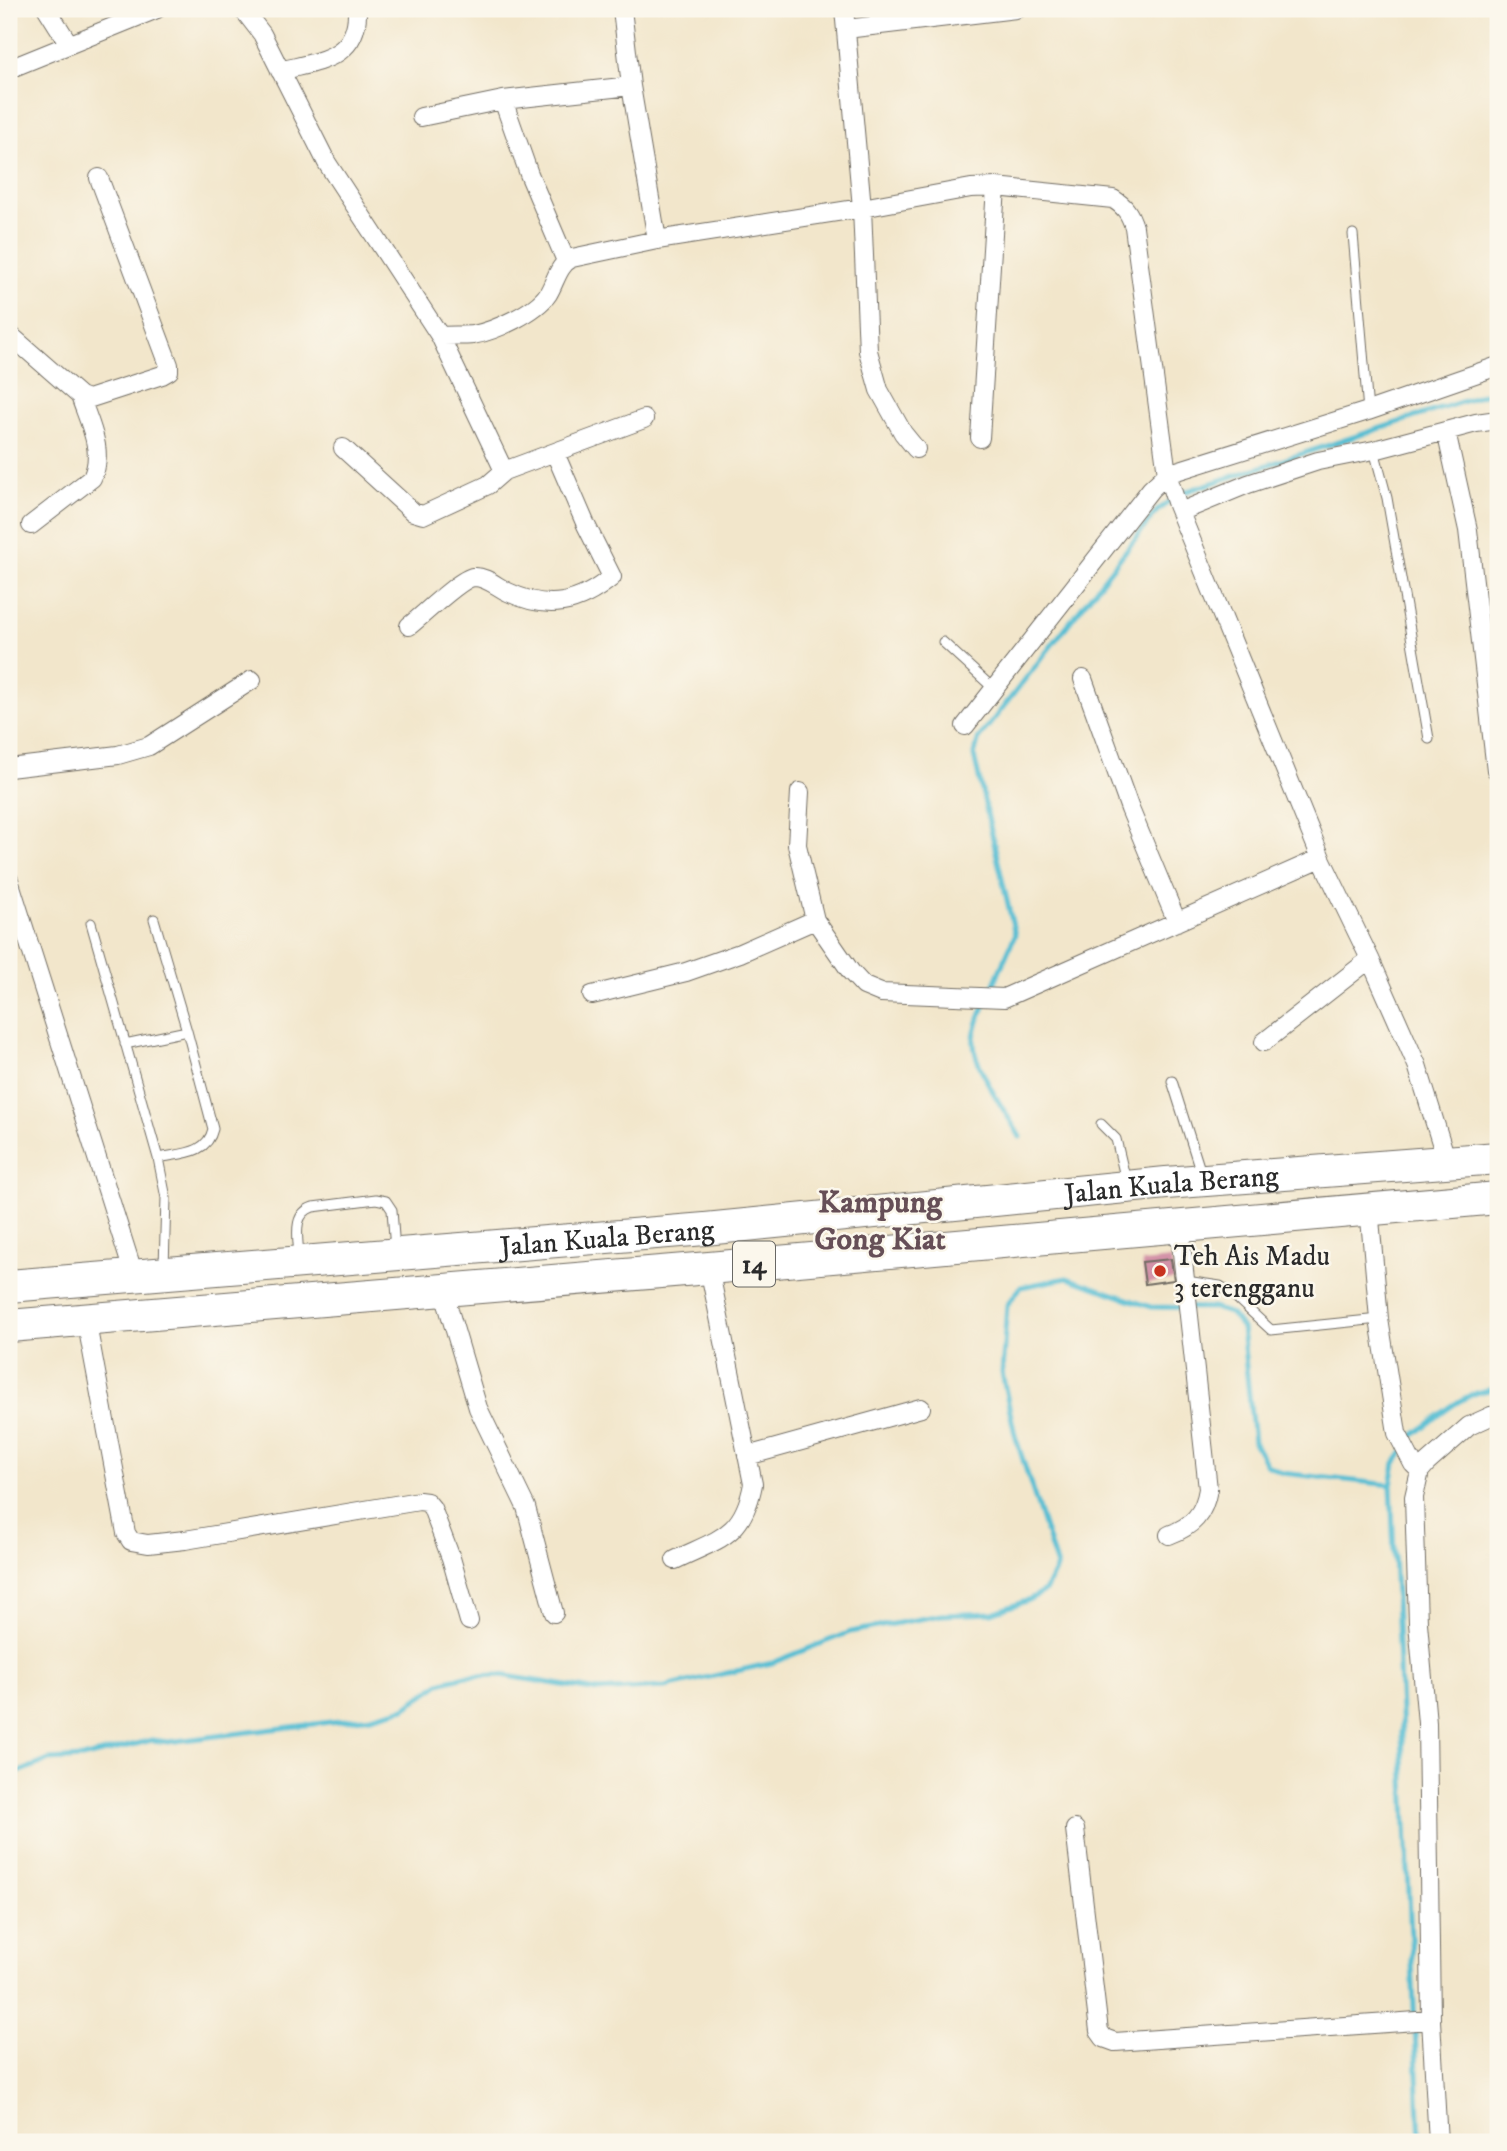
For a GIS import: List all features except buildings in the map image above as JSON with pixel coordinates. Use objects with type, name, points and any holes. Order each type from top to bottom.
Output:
[{"type":"highway","name":"Jalan Kuala Berang","points":[[9,1286],[705,1229],[1127,1187],[1498,1158]]},
{"type":"highway","name":"Jalan Kuala Berang","points":[[9,1326],[709,1268],[1498,1198]]},
{"type":"highway","points":[[400,1253],[436,1267],[441,1275],[443,1290]]},
{"type":"street","points":[[47,9],[69,44]]},
{"type":"street","points":[[9,69],[157,9]]},
{"type":"street","points":[[241,9],[262,34],[327,163],[440,335],[504,471]]},
{"type":"street","points":[[280,71],[331,58],[342,51],[354,30],[357,9]]},
{"type":"street","points":[[622,9],[631,86],[657,240]]},
{"type":"street","points":[[844,9],[862,208],[869,360],[879,390],[903,433],[916,449]]},
{"type":"street","points":[[846,29],[1016,9]]},
{"type":"street","points":[[421,117],[503,100],[631,86]]},
{"type":"street","points":[[503,100],[529,174],[566,261]]},
{"type":"street","points":[[9,334],[80,396],[88,399],[169,371],[99,178]]},
{"type":"street","points":[[440,335],[473,335],[507,323],[534,308],[548,295],[566,261],[657,240],[971,188],[996,187],[1113,199],[1122,205],[1130,215],[1134,227],[1168,479],[1321,858],[1418,1065],[1447,1162]]},
{"type":"street","points":[[980,438],[996,187]]},
{"type":"street","points":[[965,726],[1151,489],[1168,479],[1498,366]]},
{"type":"street","points":[[31,525],[92,478],[97,467],[98,454],[94,436],[80,396]]},
{"type":"street","points":[[343,448],[413,512],[423,515],[488,485],[504,471],[643,419]]},
{"type":"street","points":[[1179,509],[1318,461],[1498,420]]},
{"type":"street","points":[[1447,431],[1468,530],[1496,770]]},
{"type":"street","points":[[410,626],[461,583],[473,577],[485,579],[531,601],[557,604],[583,597],[612,577],[555,453]]},
{"type":"street","points":[[1083,679],[1130,809],[1177,922]]},
{"type":"street","points":[[9,768],[118,755],[149,746],[252,680]]},
{"type":"street","points":[[800,792],[797,845],[815,920],[851,972],[864,986],[881,993],[1004,998],[1321,858]]},
{"type":"street","points":[[9,880],[149,1274]]},
{"type":"street","points":[[592,995],[686,972],[740,953],[815,920]]},
{"type":"street","points":[[1264,1042],[1370,959]]},
{"type":"street","points":[[1369,1208],[1379,1319],[1397,1433],[1416,1467],[1414,1497],[1418,1623],[1426,1723],[1426,2020],[1438,2142]]},
{"type":"street","points":[[1169,1535],[1185,1529],[1198,1519],[1206,1505],[1208,1489],[1179,1225]]},
{"type":"street","points":[[675,1560],[728,1534],[743,1519],[753,1484],[709,1268]]},
{"type":"street","points":[[443,1290],[478,1408],[526,1507],[554,1613]]},
{"type":"street","points":[[86,1319],[126,1533],[131,1541],[148,1544],[186,1540],[419,1500],[427,1502],[432,1508],[470,1621]]},
{"type":"street","points":[[747,1456],[921,1408]]},
{"type":"street","points":[[1416,1467],[1469,1426],[1498,1415]]},
{"type":"street","points":[[1075,1829],[1099,2031],[1104,2038],[1115,2042],[1426,2020]]},
{"type":"lane","points":[[1353,234],[1368,411]]},
{"type":"lane","points":[[1374,450],[1387,498],[1429,739]]},
{"type":"lane","points":[[943,642],[994,689]]},
{"type":"lane","points":[[154,919],[213,1129],[210,1141],[202,1148],[158,1158]]},
{"type":"lane","points":[[91,923],[158,1158],[166,1198],[149,1274]]},
{"type":"lane","points":[[125,1044],[187,1031]]},
{"type":"lane","points":[[1172,1081],[1204,1181]]},
{"type":"lane","points":[[1101,1124],[1112,1134],[1119,1147],[1127,1187]]},
{"type":"lane","points":[[299,1261],[298,1227],[299,1217],[304,1210],[376,1199],[386,1201],[392,1210],[400,1253]]},
{"type":"lane","points":[[1187,1290],[1220,1286],[1271,1329],[1379,1319]]},
{"type":"waterway","points":[[1178,494],[1498,390]]},
{"type":"waterway","points":[[990,993],[1015,935],[974,756],[979,738],[1157,511],[1171,500]]},
{"type":"waterway","points":[[986,1002],[974,1038],[978,1061],[991,1089],[1020,1137]]},
{"type":"waterway","points":[[9,1776],[49,1760],[82,1758],[152,1740],[168,1742],[371,1717],[405,1708],[440,1683],[465,1676],[501,1675],[598,1691],[665,1687],[772,1663],[850,1632],[941,1615],[992,1613],[1026,1601],[1045,1591],[1057,1567],[1015,1435],[1002,1373],[1007,1305],[1021,1287],[1067,1278],[1151,1307],[1213,1308],[1231,1314],[1242,1328],[1254,1442],[1267,1465],[1282,1473],[1391,1485]]},
{"type":"waterway","points":[[1408,1444],[1413,1436],[1452,1405],[1474,1394],[1498,1389]]},
{"type":"waterway","points":[[1403,1452],[1395,1463],[1391,1485],[1420,2142]]},
{"type":"place","name":"Teh Ais Madu 3 terengganu","points":[[1160,1271]]},
{"type":"district","name":"Kampung Gong Kiat","points":[[880,1220]]}]
